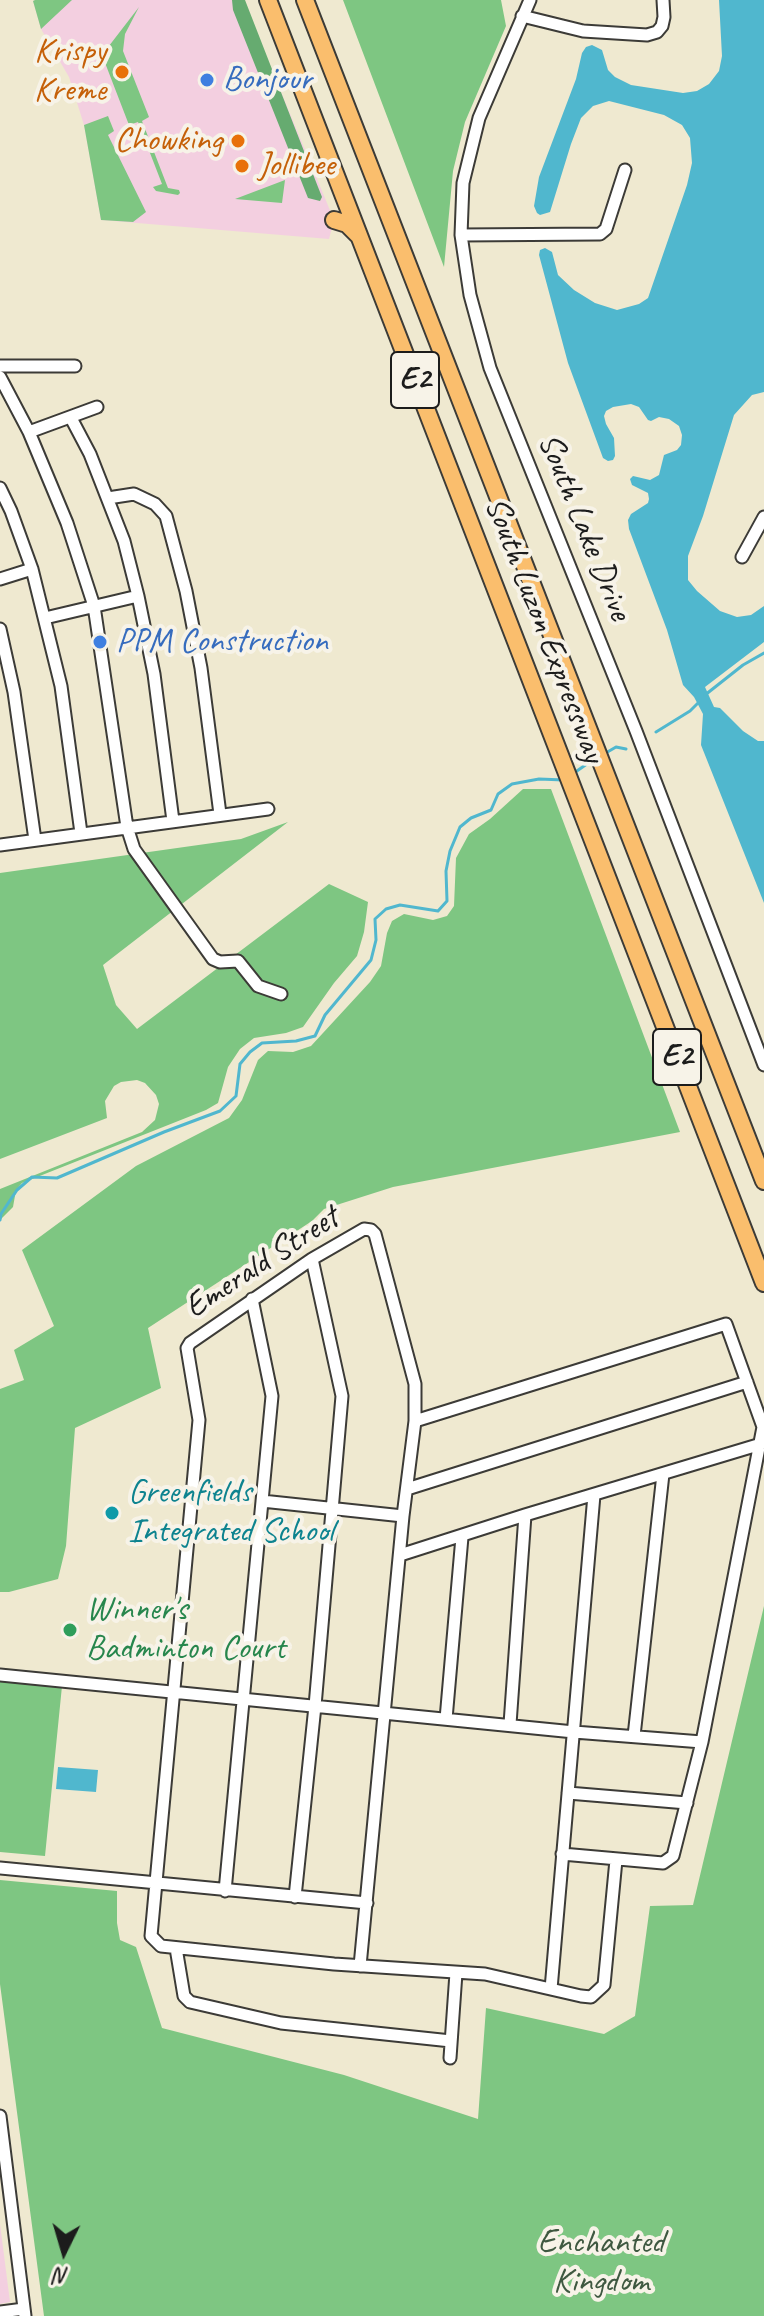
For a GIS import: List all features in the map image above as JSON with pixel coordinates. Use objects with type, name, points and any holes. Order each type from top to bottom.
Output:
[{"type":"highway","name":"South Luzon Expressway","points":[[268,0],[764,1283]]},
{"type":"highway","name":"South Luzon Expressway","points":[[305,0],[764,1181]]},
{"type":"highway","points":[[334,220],[347,224],[360,237]]},
{"type":"street","name":"South Lake Drive","points":[[530,0],[479,118],[463,183],[461,235],[470,295],[490,368],[636,731],[764,1065]]},
{"type":"street","points":[[522,16],[583,31],[647,35],[657,32],[662,26],[663,0]]},
{"type":"street","points":[[461,235],[600,234],[606,229],[625,170]]},
{"type":"street","points":[[0,366],[75,366]]},
{"type":"street","points":[[0,377],[29,432],[67,523],[94,606],[127,827],[134,849],[213,959],[220,962],[238,961],[258,986],[281,994]]},
{"type":"street","points":[[29,432],[97,407]]},
{"type":"street","points":[[71,418],[108,498],[124,541],[138,596],[154,674],[173,821]]},
{"type":"street","points":[[0,488],[32,569],[61,686],[81,833]]},
{"type":"street","points":[[108,498],[134,494],[155,504],[166,516],[186,591],[201,668],[220,814]]},
{"type":"street","points":[[742,557],[764,517]]},
{"type":"street","points":[[0,579],[32,569]]},
{"type":"street","points":[[45,618],[138,596]]},
{"type":"street","points":[[0,629],[14,692],[35,840]]},
{"type":"street","points":[[0,845],[268,809]]},
{"type":"street","name":"Emerald Street","points":[[174,1691],[199,1420],[187,1348],[190,1343],[312,1259],[364,1229],[371,1230],[375,1234],[415,1384],[415,1421]]},
{"type":"street","points":[[295,1897],[342,1396],[312,1259]]},
{"type":"street","points":[[225,1891],[272,1396],[252,1299]]},
{"type":"street","points":[[360,1966],[403,1516],[415,1421],[726,1324],[763,1427],[702,1742],[673,1856],[663,1863],[562,1854]]},
{"type":"street","points":[[407,1489],[747,1382]]},
{"type":"street","points":[[400,1555],[761,1444]]},
{"type":"street","points":[[634,1736],[663,1474]]},
{"type":"street","points":[[551,1989],[594,1495]]},
{"type":"street","points":[[262,1501],[403,1516]]},
{"type":"street","points":[[510,1724],[525,1515]]},
{"type":"street","points":[[446,1719],[462,1537]]},
{"type":"street","points":[[0,1675],[702,1742]]},
{"type":"street","points":[[174,1691],[151,1936],[161,1946],[360,1966],[485,1974],[591,1997],[604,1985],[616,1860]]},
{"type":"street","points":[[568,1793],[687,1803]]},
{"type":"street","points":[[0,1868],[367,1903]]},
{"type":"street","points":[[176,1948],[184,1996],[190,2002],[281,2023],[451,2041]]},
{"type":"street","points":[[450,2058],[456,1973]]},
{"type":"street","points":[[0,2116],[24,2312],[0,2312]]},
{"type":"shaded area","points":[[35,0],[243,0],[334,220],[329,239],[101,220],[84,125],[69,77],[41,29]]},
{"type":"shaded area","points":[[0,2224],[10,2302],[0,2304]]},
{"type":"green space","points":[[35,0],[72,0],[41,29]]},
{"type":"green space","points":[[232,0],[245,0],[322,197],[320,201],[308,198],[233,10]]},
{"type":"green space","points":[[343,0],[501,0],[506,26],[465,122],[453,171],[444,267]]},
{"type":"green space","points":[[139,7],[125,34],[123,51],[149,117],[142,121],[168,188],[179,190],[178,195],[156,191],[153,187],[162,184],[138,122],[129,125],[102,55]]},
{"type":"green space","points":[[108,116],[114,131],[108,135],[146,212],[133,222],[101,220],[84,125]]},
{"type":"green space","points":[[285,180],[282,203],[235,199]]},
{"type":"green space","points":[[523,789],[551,789],[680,1132],[393,1187],[324,1209],[312,1221],[148,1328],[161,1388],[75,1428],[66,1546],[58,1579],[0,1592],[0,1389],[24,1380],[14,1350],[54,1326],[22,1250],[136,1166],[229,1118],[242,1100],[258,1060],[268,1051],[293,1052],[311,1046],[381,966],[392,921],[404,914],[433,920],[447,916],[454,906],[456,858],[469,834]]},
{"type":"green space","points":[[288,822],[103,965],[116,1005],[137,1029],[329,884],[368,902],[357,956],[303,1027],[254,1038],[240,1049],[228,1067],[218,1103],[22,1183],[16,1190],[13,1207],[0,1220],[0,1189],[142,1132],[155,1120],[159,1104],[156,1095],[145,1083],[137,1080],[121,1082],[114,1086],[105,1101],[107,1118],[0,1159],[0,873],[241,839]]},
{"type":"green space","name":"Enchanted Kingdom","points":[[764,1606],[764,2316],[44,2316],[0,1984],[0,1880],[117,1891],[120,1940],[136,1947],[162,2028],[344,2075],[478,2119],[486,2008],[604,2034],[635,2016],[650,1906],[693,1905]]},
{"type":"green space","points":[[0,1681],[62,1686],[45,1856],[0,1852]]},
{"type":"water","points":[[719,0],[764,0],[764,392],[752,395],[734,415],[688,556],[688,580],[720,611],[737,617],[751,615],[764,606],[764,642],[705,687],[714,707],[720,708],[743,731],[758,741],[764,741],[764,903],[701,745],[703,714],[683,685],[667,630],[629,529],[631,514],[648,503],[649,499],[648,493],[632,485],[630,479],[633,476],[650,480],[659,475],[664,455],[681,445],[679,426],[659,417],[648,420],[639,407],[631,404],[613,407],[604,416],[614,438],[615,456],[608,461],[603,458],[568,363],[539,255],[540,250],[545,248],[552,252],[558,275],[595,303],[617,310],[648,298],[687,185],[692,163],[690,138],[682,125],[664,115],[609,101],[593,106],[581,118],[550,212],[540,215],[534,206],[539,177],[586,47],[592,45],[602,50],[608,70],[631,85],[683,93],[697,91],[709,84],[719,71],[722,56]]},
{"type":"water","points":[[58,1767],[98,1770],[96,1792],[56,1789]]},
{"type":"waterway","points":[[705,695],[743,665],[764,653]]},
{"type":"waterway","points":[[656,732],[698,703]]},
{"type":"waterway","points":[[604,754],[616,747],[626,749]]},
{"type":"waterway","points":[[574,773],[594,759]]},
{"type":"waterway","points":[[0,1220],[17,1190],[32,1177],[57,1178],[220,1111],[236,1096],[240,1064],[250,1052],[262,1043],[296,1041],[315,1036],[325,1015],[371,960],[376,940],[375,919],[386,909],[400,905],[438,911],[447,901],[446,871],[460,827],[471,818],[491,810],[498,794],[512,784],[539,779],[564,780]]},
{"type":"place","name":"Krispy Kreme","points":[[122,72]]},
{"type":"place","name":"Bonjour","points":[[207,80]]},
{"type":"place","name":"Chowking","points":[[238,141]]},
{"type":"place","name":"Jollibee","points":[[242,166]]},
{"type":"place","name":"PPM Construction","points":[[100,642]]},
{"type":"place","name":"Greenfields Integrated School","points":[[112,1513]]},
{"type":"place","name":"Winner's Badminton Court","points":[[70,1630]]}]
